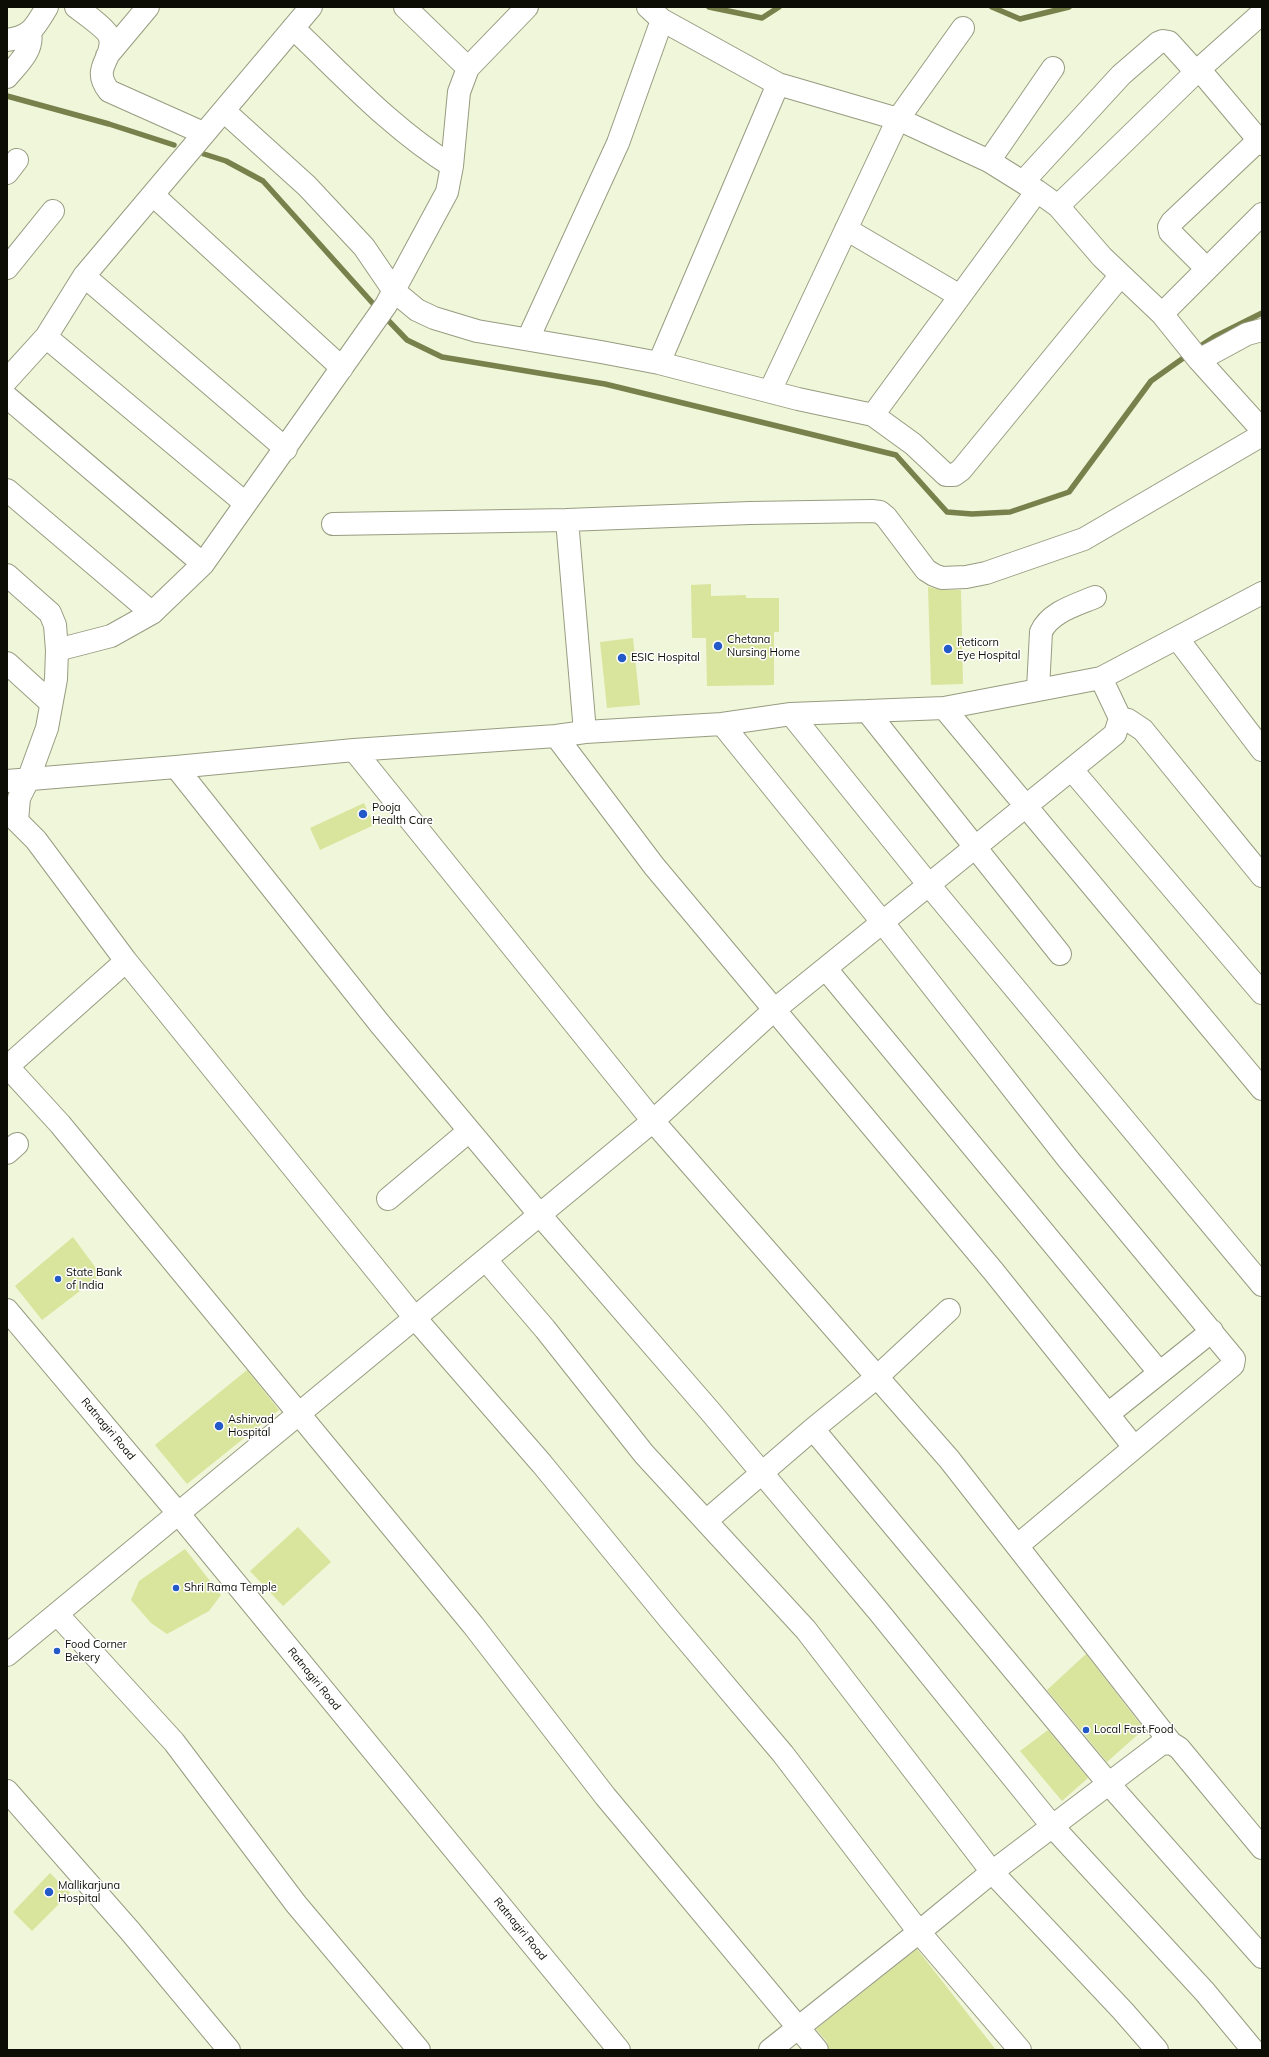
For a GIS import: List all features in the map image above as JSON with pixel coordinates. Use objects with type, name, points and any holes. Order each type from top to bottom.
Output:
[{"type":"street","points":[[7,40],[20,38],[30,33],[47,7]]},
{"type":"street","points":[[76,7],[107,32],[110,38],[107,56],[102,72],[102,79],[109,91],[203,133]]},
{"type":"street","points":[[107,56],[148,7]]},
{"type":"street","points":[[7,380],[46,337],[84,276],[203,133],[224,111],[311,7]]},
{"type":"street","points":[[405,7],[468,68]]},
{"type":"street","points":[[57,650],[111,636],[152,613],[203,564],[245,502],[286,449],[385,306],[447,192],[452,166],[459,92],[468,68],[527,7]]},
{"type":"street","points":[[1058,206],[1198,70],[1262,13]]},
{"type":"street","points":[[528,339],[618,143],[655,14],[778,84],[898,119],[990,161],[1058,206],[1102,257],[1162,314],[1262,430]]},
{"type":"street","points":[[293,28],[398,127],[426,150],[452,166]]},
{"type":"street","points":[[770,391],[898,119],[963,28]]},
{"type":"street","points":[[7,77],[24,57],[30,47],[30,33]]},
{"type":"street","points":[[873,415],[960,296],[1030,187],[1121,75],[1158,43],[1163,41],[1169,42],[1198,70],[1261,141],[1172,222],[1169,227],[1170,232],[1207,269]]},
{"type":"street","points":[[990,161],[1053,68]]},
{"type":"street","points":[[659,363],[778,84]]},
{"type":"street","points":[[224,111],[306,186],[364,247],[385,306]]},
{"type":"street","points":[[153,194],[342,368]]},
{"type":"street","points":[[7,268],[52,211]]},
{"type":"street","points":[[1162,314],[1262,214]]},
{"type":"street","points":[[846,229],[960,296]]},
{"type":"street","points":[[385,306],[417,310],[434,318],[477,331],[659,363],[845,410],[873,415],[913,444],[946,475],[954,475],[961,470],[1122,275]]},
{"type":"street","points":[[84,276],[286,449]]},
{"type":"street","points":[[1192,350],[1262,330]]},
{"type":"street","points":[[46,337],[245,502]]},
{"type":"street","points":[[7,397],[203,564]]},
{"type":"street","points":[[333,524],[567,520],[872,510],[880,512],[886,518],[926,570],[934,575],[952,578],[966,577],[986,573],[1084,539],[1262,435]]},
{"type":"street","points":[[7,490],[152,613]]},
{"type":"street","points":[[567,520],[585,732]]},
{"type":"street","points":[[7,575],[50,613],[55,625],[57,650],[56,679],[50,702],[47,728],[28,780],[19,798],[17,821],[36,840],[126,961],[415,1318],[542,1464],[669,1619],[783,1754],[920,1932],[1020,2050]]},
{"type":"street","points":[[7,781],[354,750],[556,736],[585,732],[722,724],[791,714],[944,708],[1101,678],[1262,593]]},
{"type":"street","points":[[1038,689],[1041,632],[1044,624],[1050,618],[1095,597]]},
{"type":"street","points":[[1177,638],[1262,750]]},
{"type":"street","points":[[7,663],[50,702]]},
{"type":"street","points":[[7,1655],[653,1122],[774,1010],[1027,807],[1115,734],[1120,718],[1101,678]]},
{"type":"street","points":[[944,708],[1262,1089]]},
{"type":"street","points":[[867,711],[1060,954]]},
{"type":"street","points":[[791,714],[929,885],[1262,1285]]},
{"type":"street","points":[[1120,718],[1128,720],[1143,730],[1262,876]]},
{"type":"street","points":[[722,724],[883,923],[1068,1159],[1234,1359],[1232,1365],[1017,1546]]},
{"type":"street","points":[[556,736],[654,866],[994,1272],[1134,1447]]},
{"type":"street","points":[[354,750],[653,1122],[949,1459],[1171,1743],[1179,1748],[1262,1848]]},
{"type":"street","points":[[176,767],[380,1024],[540,1215],[880,1612],[1053,1827],[1205,1992],[1253,2050]]},
{"type":"street","points":[[1072,770],[1262,993]]},
{"type":"street","points":[[126,961],[7,1066],[60,1124],[299,1413],[473,1625],[605,1796],[817,2050]]},
{"type":"street","points":[[826,969],[1159,1372]]},
{"type":"street","points":[[388,1199],[469,1131]]},
{"type":"street","points":[[486,1260],[545,1329],[644,1454],[806,1630],[992,1872],[1123,2010],[1157,2050]]},
{"type":"street","name":"Ratnagiri Road","points":[[7,1310],[178,1513],[619,2050]]},
{"type":"street","points":[[706,1521],[814,1429],[877,1378],[949,1310]]},
{"type":"street","points":[[1108,1414],[1212,1331]]},
{"type":"street","points":[[814,1429],[1109,1784],[1262,1957]]},
{"type":"street","points":[[57,1614],[174,1742],[296,1904],[419,2050]]},
{"type":"street","points":[[770,2050],[920,1932],[992,1872],[1161,1744],[1171,1743]]},
{"type":"street","points":[[7,1791],[130,1931],[229,2050]]},
{"type":"building","points":[[711,584],[711,596],[746,595],[746,598],[779,598],[779,632],[774,632],[774,685],[707,686],[706,638],[692,638],[691,585]]},
{"type":"building","points":[[928,587],[942,590],[961,590],[963,684],[931,685]]},
{"type":"building","points":[[633,638],[640,705],[607,708],[600,642]]},
{"type":"building","points":[[364,803],[374,825],[320,850],[310,828]]},
{"type":"building","points":[[73,1237],[101,1275],[42,1320],[15,1286]]},
{"type":"building","name":"Ashirvad Hospital","points":[[247,1370],[279,1410],[187,1484],[155,1445]]},
{"type":"building","points":[[298,1527],[331,1562],[283,1606],[250,1571]]},
{"type":"building","name":"Shri Rama Temple","points":[[185,1549],[221,1595],[209,1611],[167,1634],[151,1623],[131,1600],[139,1581]]},
{"type":"building","points":[[1086,1654],[1144,1729],[1107,1762],[1047,1690]]},
{"type":"building","points":[[1048,1730],[1088,1778],[1062,1801],[1020,1751]]},
{"type":"building","points":[[50,1873],[70,1893],[32,1931],[13,1912]]},
{"type":"building","points":[[917,1949],[996,2050],[829,2050],[827,2042],[816,2029]]},
{"type":"waterway","points":[[709,7],[762,18],[779,7]]},
{"type":"waterway","points":[[992,7],[1020,19],[1069,7]]},
{"type":"waterway","points":[[7,96],[109,124],[174,145]]},
{"type":"waterway","points":[[204,154],[226,161],[263,181],[377,308]]},
{"type":"waterway","points":[[1196,349],[1214,337],[1262,313]]},
{"type":"waterway","points":[[384,316],[407,340],[442,357],[605,384],[896,455],[947,512],[972,514],[1010,512],[1069,492],[1151,381],[1189,354]]},
{"type":"place","name":"Chetana Nursing Home","points":[[718,646]]},
{"type":"place","name":"Reticorn Eye Hospital","points":[[948,649]]},
{"type":"place","name":"ESIC Hospital","points":[[622,658]]},
{"type":"place","name":"Pooja Health Care","points":[[363,814]]},
{"type":"place","name":"State Bank of India","points":[[58,1279]]},
{"type":"place","name":"Ashirvad Hospital","points":[[219,1426]]},
{"type":"place","name":"Shri Rama Temple","points":[[176,1588]]},
{"type":"place","name":"Food Corner Bekery","points":[[57,1651]]},
{"type":"place","name":"Local Fast Food","points":[[1086,1730]]},
{"type":"place","name":"Mallikarjuna Hospital","points":[[49,1892]]}]
